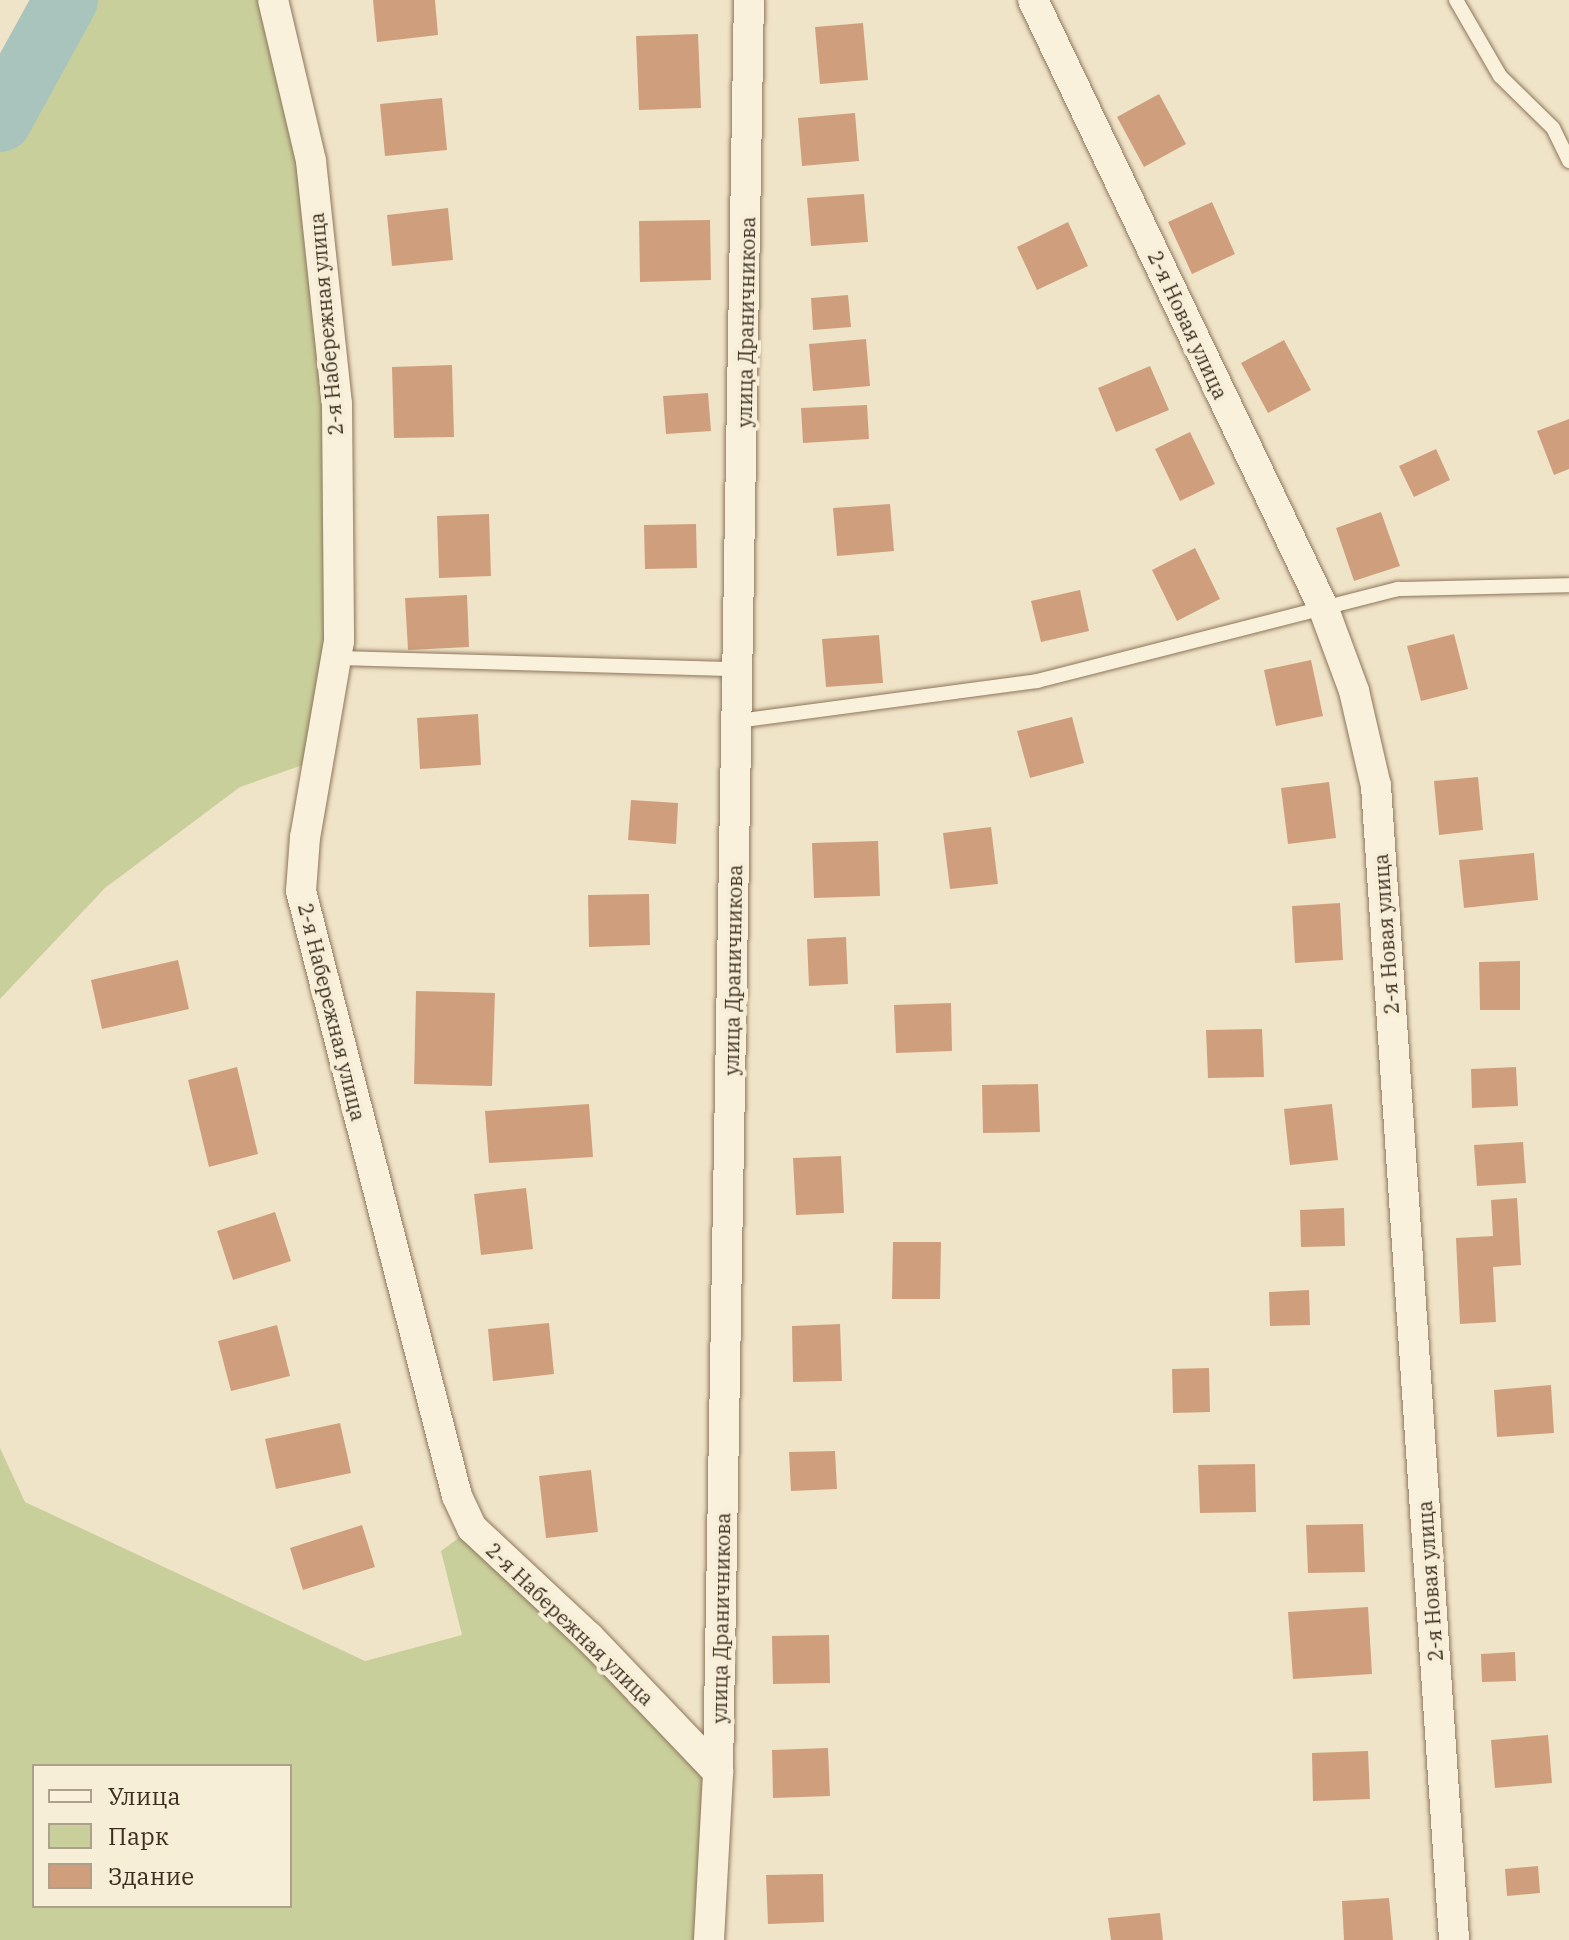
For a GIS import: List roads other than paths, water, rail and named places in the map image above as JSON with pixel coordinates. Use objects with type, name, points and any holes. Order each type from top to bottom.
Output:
[{"type":"street","name":"2-я Набережная улица","points":[[273,0],[311,161],[337,404],[337,658],[305,837],[301,891],[457,1496],[472,1528],[589,1637],[718,1772]]},
{"type":"street","name":"улица Драничникова","points":[[709,1940],[718,1772],[749,0]]},
{"type":"street","name":"2-я Новая улица","points":[[1033,0],[1323,607],[1354,691],[1376,786],[1454,1940]]},
{"type":"lane","points":[[1456,0],[1500,76],[1553,128],[1569,161]]},
{"type":"lane","points":[[738,721],[1037,681],[1398,589],[1569,585]]},
{"type":"lane","points":[[337,658],[739,669]]},
{"type":"waterway","points":[[0,120],[66,0]]}]
